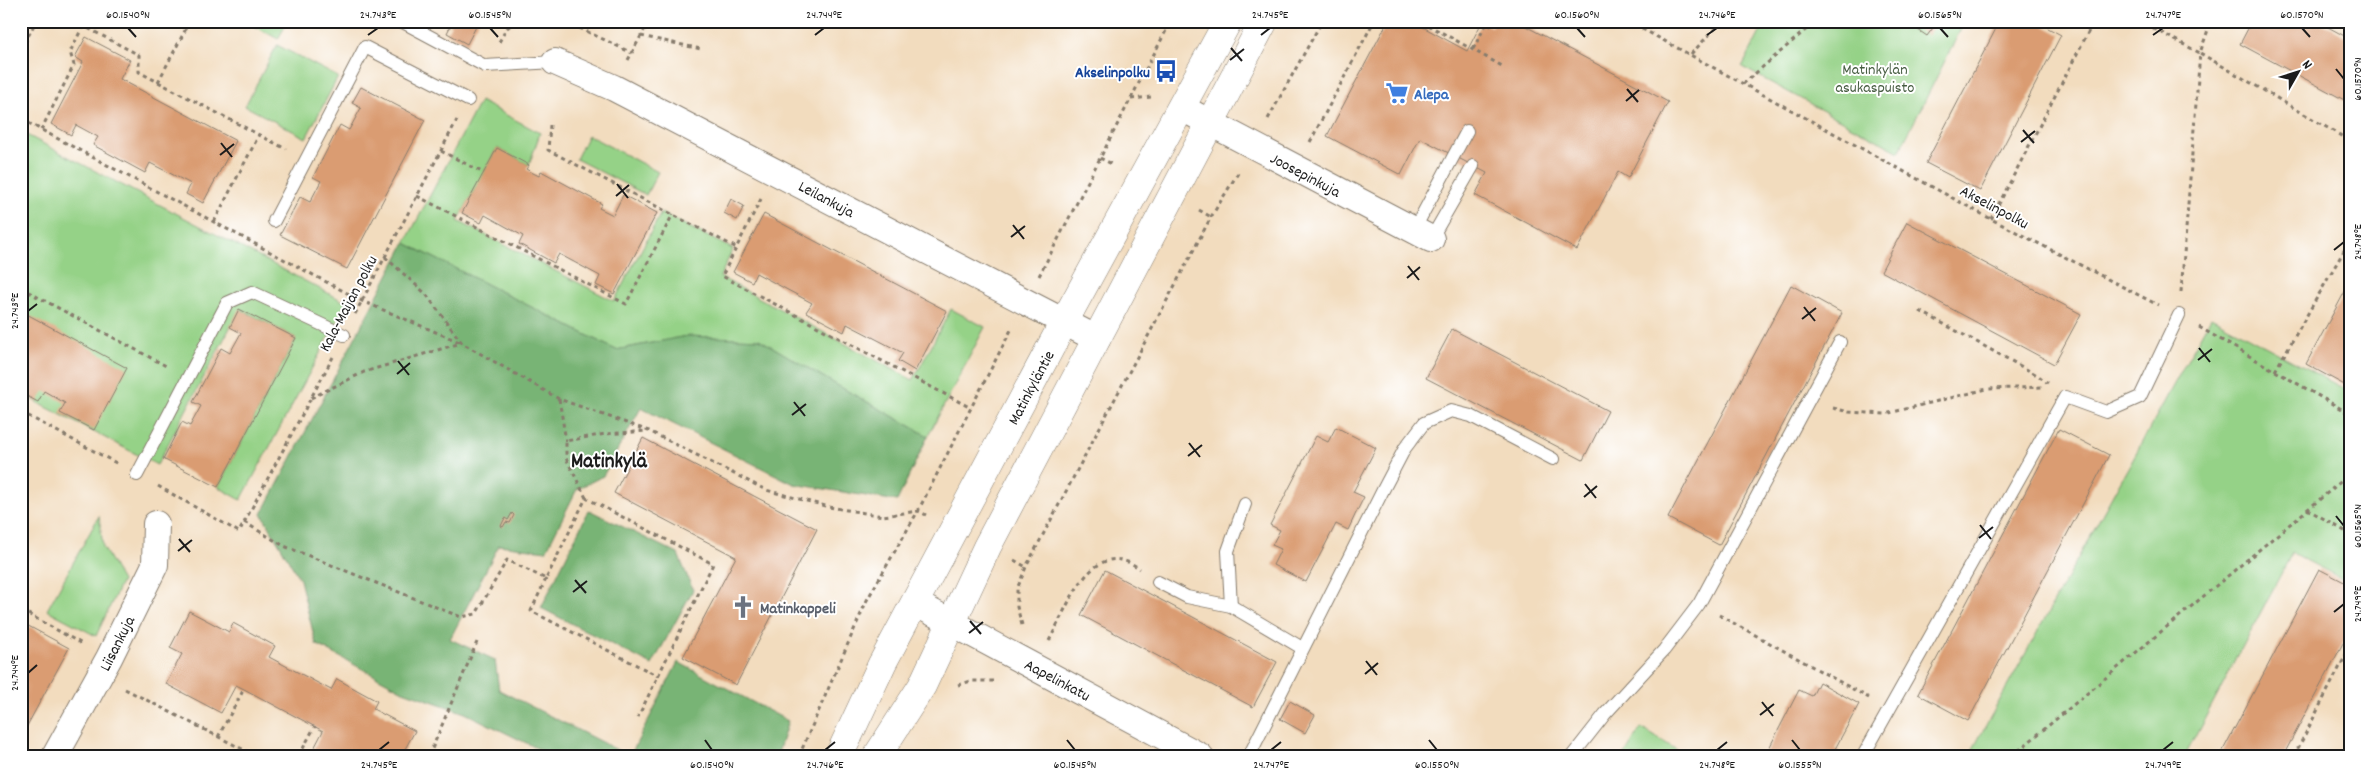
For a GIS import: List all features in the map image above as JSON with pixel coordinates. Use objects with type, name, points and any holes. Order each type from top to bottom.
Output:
[{"type":"main road","name":"Matinkyläntie","points":[[839,756],[882,664],[1064,322],[1228,21]]},
{"type":"main road","points":[[877,756],[922,686],[987,547],[1264,21]]},
{"type":"street","name":"Leilankuja","points":[[555,62],[614,88],[1097,339]]},
{"type":"street","name":"Joosepinkuja","points":[[1182,108],[1253,146],[1423,227]]},
{"type":"street","name":"Liisankuja","points":[[55,756],[109,658],[155,565],[156,524]]},
{"type":"street","name":"Aapelinkatu","points":[[915,603],[1200,756]]},
{"type":"lane","points":[[401,21],[486,66],[555,62]]},
{"type":"lane","points":[[274,221],[365,47],[468,100]]},
{"type":"lane","points":[[1423,227],[1454,156],[1467,132]]},
{"type":"lane","points":[[1423,227],[1473,166]]},
{"type":"lane","points":[[138,474],[226,303],[252,292],[344,335]]},
{"type":"lane","points":[[1863,756],[2065,397],[2106,412],[2140,397],[2179,316]]},
{"type":"lane","points":[[1572,756],[1605,714],[1664,650],[1699,604],[1840,342]]},
{"type":"lane","points":[[1249,756],[1302,648],[1405,448],[1424,423],[1451,412],[1471,416],[1553,459]]},
{"type":"lane","points":[[1231,606],[1228,551],[1245,504]]},
{"type":"lane","points":[[1158,582],[1186,596],[1231,606],[1302,648]]},
{"type":"path","points":[[21,50],[36,21]]},
{"type":"path","points":[[74,21],[139,55],[139,72],[306,159]]},
{"type":"path","points":[[158,82],[190,21]]},
{"type":"path","points":[[565,21],[632,53]]},
{"type":"path","points":[[614,88],[649,21]]},
{"type":"path","points":[[799,756],[867,600],[918,511],[1171,21]]},
{"type":"path","points":[[952,687],[971,681],[994,681],[1023,623],[1017,607],[1017,589],[1026,567],[1212,216],[1322,21]]},
{"type":"path","points":[[1307,148],[1374,21]]},
{"type":"path","points":[[1421,21],[1502,66]]},
{"type":"path","points":[[1473,49],[1488,21]]},
{"type":"path","name":"Akselinpolku","points":[[1628,21],[1991,219],[2179,316],[2350,414]]},
{"type":"path","points":[[1691,54],[1722,21]]},
{"type":"path","points":[[1743,84],[1816,21]]},
{"type":"path","points":[[1991,219],[2094,21]]},
{"type":"path","points":[[2139,21],[2200,53],[2350,141]]},
{"type":"path","points":[[2179,316],[2200,53],[2211,21]]},
{"type":"path","points":[[41,130],[74,65],[70,52],[83,26]]},
{"type":"path","points":[[641,36],[701,50]]},
{"type":"path","points":[[1131,99],[1152,97]]},
{"type":"path","name":"Kala-Maijan polku","points":[[239,532],[468,100]]},
{"type":"path","points":[[21,119],[362,301],[462,343],[559,399],[649,431],[766,490],[828,507],[883,516],[918,511]]},
{"type":"path","points":[[550,125],[548,150],[737,248]]},
{"type":"path","points":[[214,222],[260,135]]},
{"type":"path","points":[[441,151],[484,173]]},
{"type":"path","points":[[764,194],[722,276],[971,408]]},
{"type":"path","points":[[417,196],[626,304],[673,214]]},
{"type":"path","points":[[2275,371],[2350,240]]},
{"type":"path","points":[[385,258],[426,294],[462,343]]},
{"type":"path","points":[[21,288],[188,378]]},
{"type":"path","points":[[1808,401],[1849,412],[1885,414],[1987,389],[2052,387],[2037,375],[1920,310]]},
{"type":"path","points":[[311,398],[364,372],[462,343]]},
{"type":"path","points":[[559,399],[566,441],[566,458],[586,498],[713,564],[638,717]]},
{"type":"path","points":[[566,441],[605,434],[649,431]]},
{"type":"path","points":[[2012,756],[2350,474]]},
{"type":"path","points":[[586,498],[531,611],[658,676]]},
{"type":"path","points":[[2307,509],[2350,534]]},
{"type":"path","points":[[244,522],[284,546],[461,617],[476,614],[507,560],[546,579]]},
{"type":"path","points":[[1048,642],[1086,573],[1101,561],[1121,558],[1134,564],[1158,582]]},
{"type":"path","points":[[1699,604],[1889,708]]},
{"type":"path","points":[[21,610],[109,658]]},
{"type":"path","points":[[430,756],[477,642]]},
{"type":"path","points":[[2294,756],[2350,647]]},
{"type":"path","points":[[118,686],[256,756]]},
{"type":"path","points":[[218,737],[244,689]]},
{"type":"path","points":[[299,756],[315,726]]},
{"type":"green space","points":[[245,21],[288,21],[278,39]]},
{"type":"green space","name":"Matinkylän asukaspuisto","points":[[1766,21],[1965,21],[1899,152],[1742,67]]},
{"type":"green space","points":[[277,45],[338,77],[306,138],[245,106]]},
{"type":"green space","points":[[480,101],[540,133],[529,165],[497,148],[458,221],[614,301],[661,213],[733,249],[720,277],[913,380],[951,309],[985,327],[928,436],[759,339],[687,336],[616,350],[405,243]]},
{"type":"green space","points":[[21,132],[347,303],[241,500],[218,487],[296,338],[240,309],[157,465],[21,394]]},
{"type":"green space","points":[[588,135],[658,172],[646,195],[576,159]]},
{"type":"green space","points":[[405,243],[616,350],[687,336],[759,339],[928,436],[897,501],[794,484],[641,408],[603,476],[577,489],[546,551],[499,545],[450,639],[495,660],[499,690],[629,756],[553,756],[465,713],[403,691],[316,644],[300,580],[262,514]]},
{"type":"green space","points":[[2211,317],[2350,392],[2350,583],[2292,553],[2185,756],[1969,756]]},
{"type":"green space","points":[[589,510],[678,554],[693,590],[652,665],[541,608]]},
{"type":"green space","points":[[99,516],[103,547],[122,581],[96,636],[47,610]]},
{"type":"green space","points":[[678,662],[788,721],[777,756],[630,756]]},
{"type":"green space","points":[[1641,728],[1687,756],[1624,756]]},
{"type":"building","points":[[444,21],[479,21],[467,44],[447,33],[451,25]]},
{"type":"building","points":[[1388,21],[1412,21],[1467,51],[1482,22],[1491,27],[1494,21],[1516,21],[1668,102],[1628,178],[1618,172],[1577,250],[1475,195],[1487,173],[1420,138],[1401,175],[1327,136]]},
{"type":"building","points":[[1909,21],[1938,21],[1927,36],[1908,23]]},
{"type":"building","points":[[2000,21],[2035,21],[2061,35],[1980,191],[1926,163]]},
{"type":"building","points":[[2252,21],[2317,21],[2350,39],[2350,103],[2240,44]]},
{"type":"building","points":[[86,37],[130,60],[120,79],[236,141],[203,203],[186,194],[191,184],[150,163],[145,173],[93,145],[98,137],[76,125],[71,135],[51,124],[83,62],[75,57]]},
{"type":"building","points":[[361,87],[425,120],[347,269],[280,235],[300,197],[310,202],[321,181],[313,177],[340,125],[349,130],[361,108],[352,103]]},
{"type":"building","points":[[497,148],[529,165],[526,169],[531,172],[539,176],[541,171],[602,204],[599,208],[613,215],[623,195],[657,213],[614,294],[596,285],[600,276],[559,254],[554,263],[519,244],[523,236],[485,215],[481,223],[462,213]]},
{"type":"building","points":[[731,199],[744,206],[737,220],[724,213]]},
{"type":"building","points":[[764,214],[947,311],[915,371],[898,361],[903,353],[847,324],[844,332],[806,312],[812,303],[756,273],[752,282],[733,272]]},
{"type":"building","points":[[1907,222],[2081,314],[2054,364],[1881,271]]},
{"type":"building","points":[[2350,282],[2350,388],[2306,364]]},
{"type":"building","points":[[1791,285],[1842,313],[1719,545],[1668,518]]},
{"type":"building","points":[[239,309],[296,338],[218,487],[163,459],[182,422],[190,426],[201,406],[193,402],[221,348],[230,353],[241,333],[230,327]]},
{"type":"building","points":[[21,311],[127,368],[94,430],[60,413],[65,403],[44,391],[38,402],[21,393]]},
{"type":"building","points":[[1452,329],[1608,411],[1583,460],[1426,378]]},
{"type":"building","points":[[1336,427],[1376,448],[1353,492],[1364,497],[1348,530],[1336,524],[1306,582],[1273,565],[1281,549],[1272,545],[1280,530],[1270,525],[1316,436],[1328,442]]},
{"type":"building","points":[[2059,429],[2109,455],[1968,721],[1918,694]]},
{"type":"building","name":"Matinkappeli","points":[[643,438],[817,529],[736,685],[683,657],[736,557],[614,493]]},
{"type":"building","points":[[512,513],[514,515],[510,523],[506,522],[503,527],[501,526],[505,518],[508,520]]},
{"type":"building","points":[[2319,569],[2350,585],[2350,630],[2283,756],[2220,756]]},
{"type":"building","points":[[1105,570],[1277,662],[1253,707],[1081,615]]},
{"type":"building","points":[[189,611],[229,632],[233,623],[275,646],[269,657],[331,690],[337,679],[377,701],[373,709],[415,731],[401,756],[310,756],[323,731],[236,685],[221,713],[166,684],[182,654],[170,648]]},
{"type":"building","points":[[21,622],[69,648],[21,737]]},
{"type":"building","points":[[1819,682],[1859,704],[1835,749],[1847,756],[1765,756],[1799,690],[1812,696]]},
{"type":"building","points":[[1290,701],[1315,715],[1305,733],[1280,719]]},
{"type":"place","name":"Akselinpolku","points":[[1166,71]]},
{"type":"place","name":"Alepa","points":[[1397,93]]},
{"type":"place","name":"Matinkappeli","points":[[743,607]]},
{"type":"district","name":"Matinkylä","points":[[609,460]]}]
